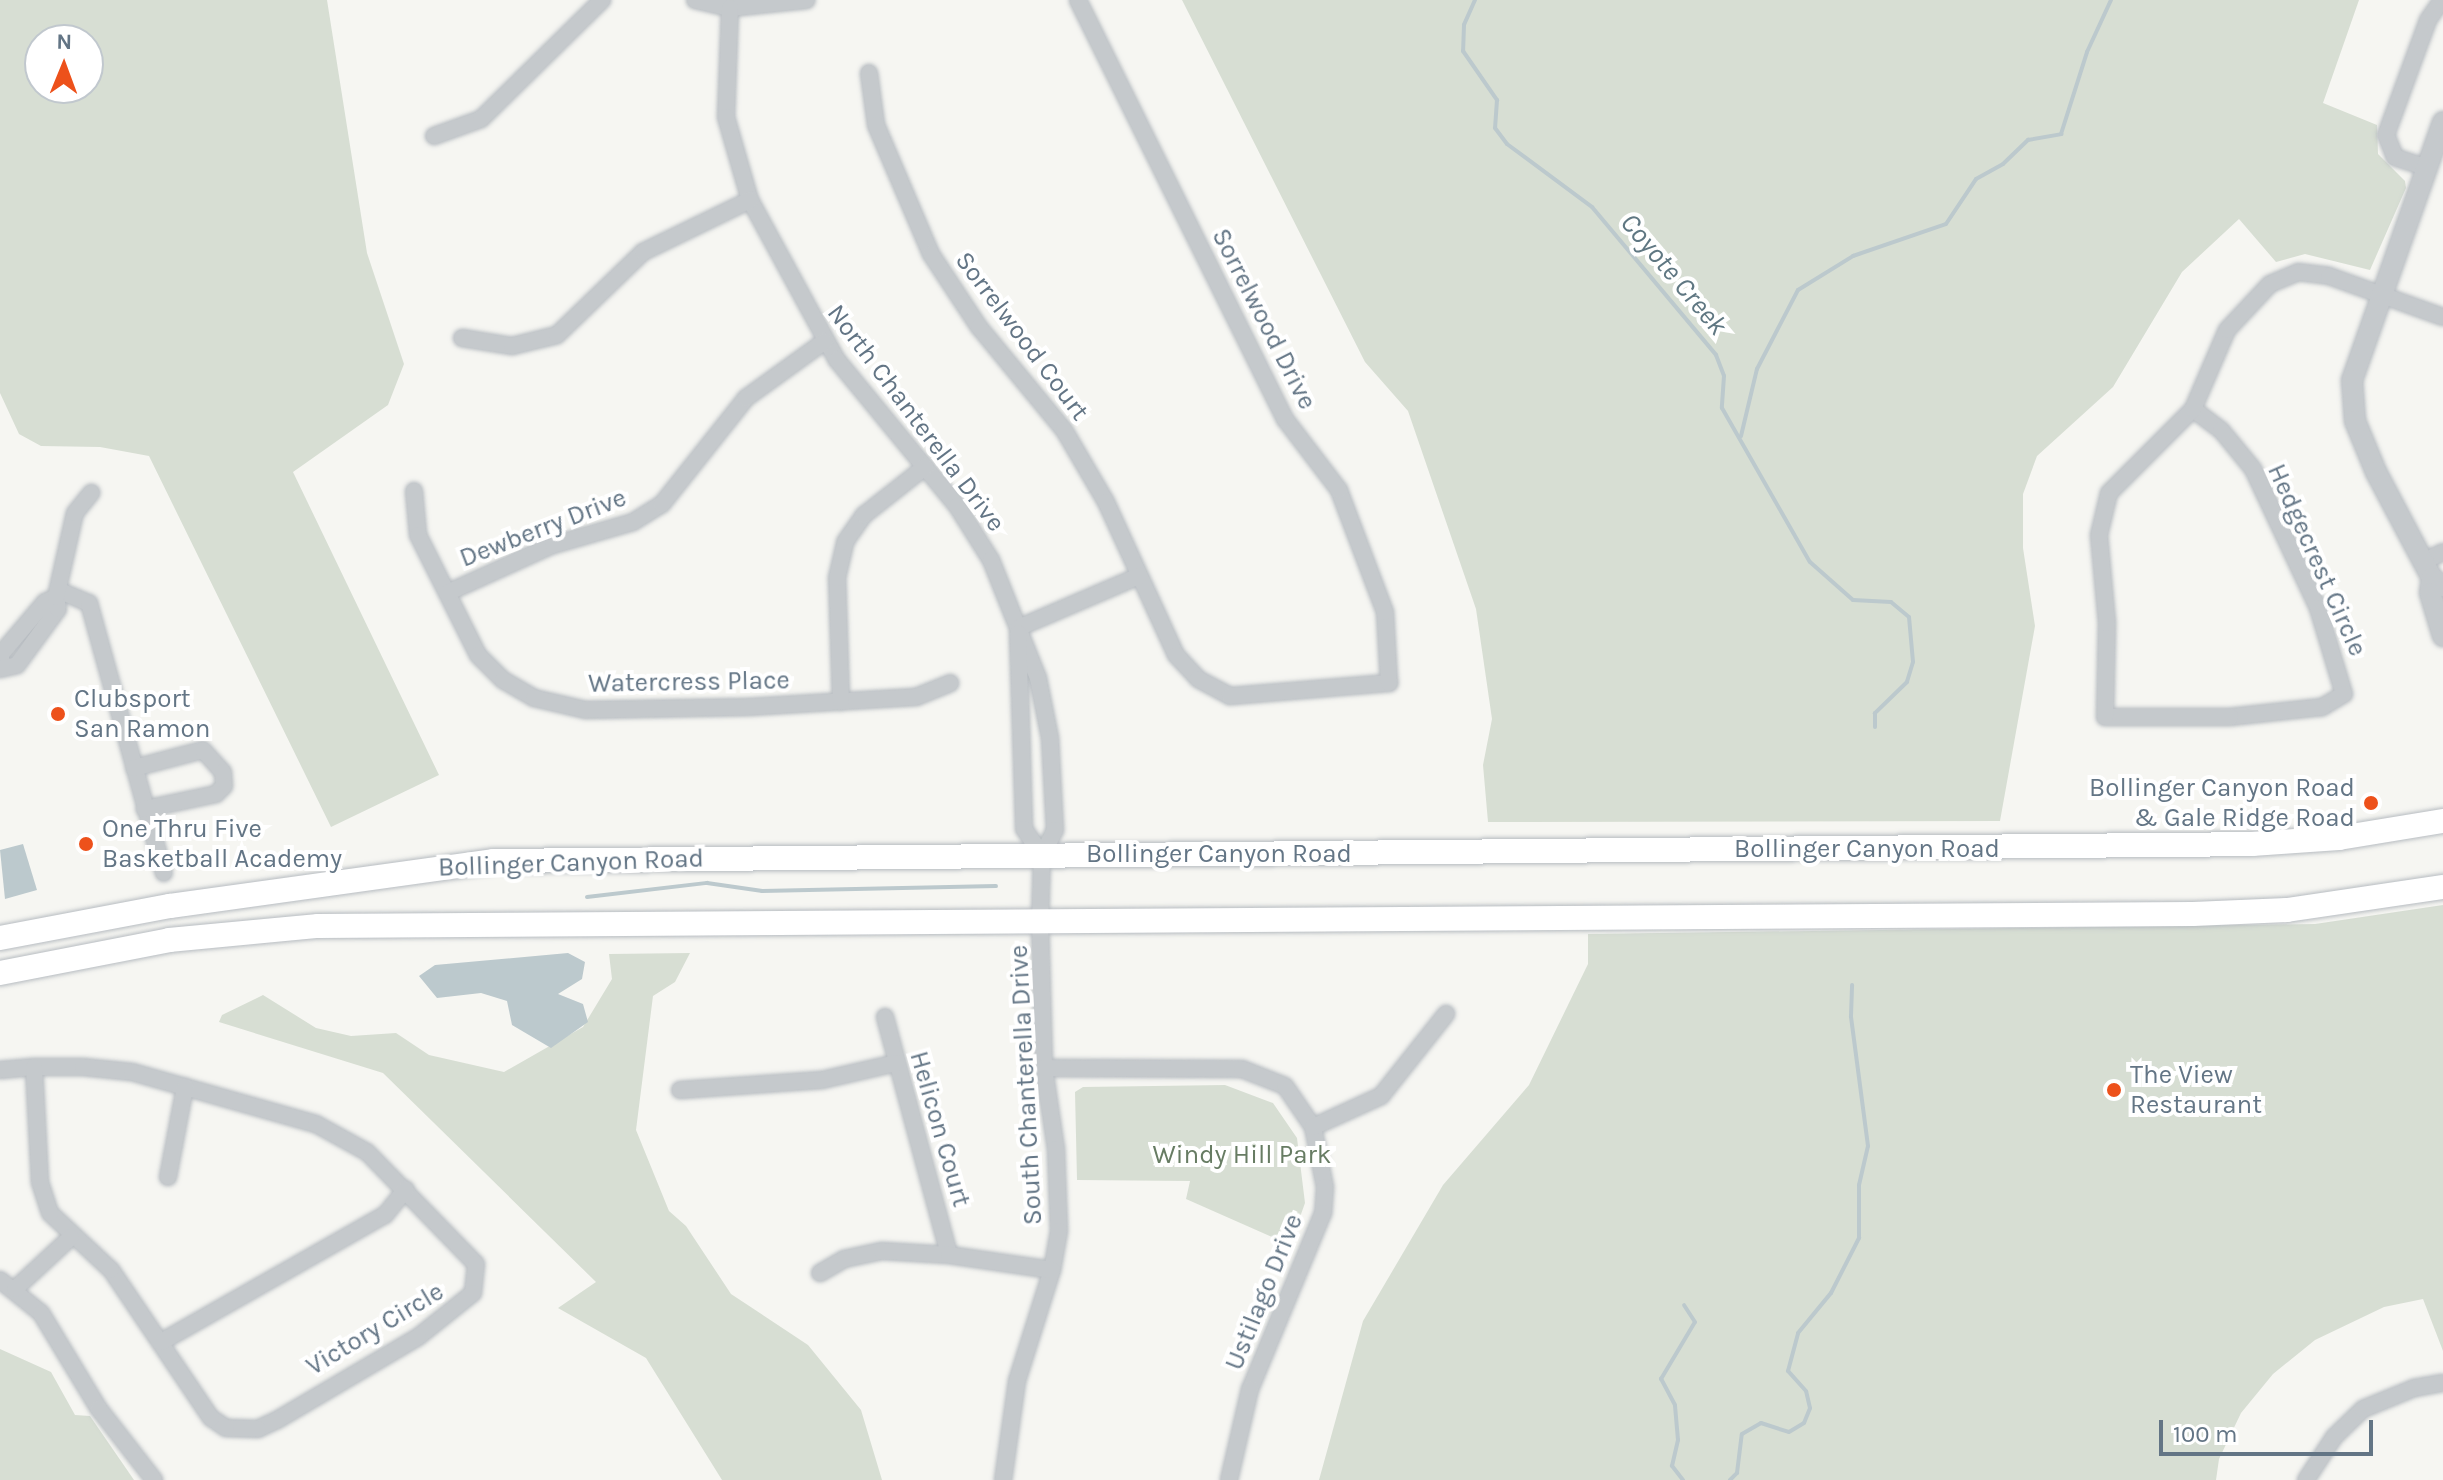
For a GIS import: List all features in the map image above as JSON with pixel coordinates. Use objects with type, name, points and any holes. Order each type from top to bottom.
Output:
[{"type":"main road","name":"Bollinger Canyon Road","points":[[0,938],[186,903],[493,861],[2252,844],[2339,838],[2443,821]]},
{"type":"main road","points":[[0,973],[169,940],[318,926],[2193,914],[2287,910],[2443,887]]},
{"type":"street","points":[[434,136],[481,119],[602,0]]},
{"type":"street","points":[[695,0],[730,8],[782,7],[807,0]]},
{"type":"street","name":"Sorrelwood Drive","points":[[1078,0],[1285,419],[1339,490],[1385,612],[1389,683],[1230,696],[1198,679],[1176,655],[1139,576]]},
{"type":"street","points":[[2425,167],[2395,157],[2386,135],[2428,20],[2442,0]]},
{"type":"street","name":"North Chanterella Drive","points":[[730,8],[726,117],[750,200],[825,341],[983,546],[1038,678],[1050,738],[1055,830],[1042,855],[1040,921]]},
{"type":"street","name":"Sorrelwood Court","points":[[869,73],[876,125],[931,254],[979,327],[1064,430],[1106,502],[1139,576]]},
{"type":"street","points":[[2435,574],[2355,421],[2352,380],[2443,122]]},
{"type":"street","points":[[462,338],[521,346],[557,335],[643,252],[750,200]]},
{"type":"street","name":"Hedgecrest Circle","points":[[2193,409],[2221,430],[2253,469],[2318,608],[2344,694],[2322,707],[2230,717],[2105,717],[2107,623],[2099,535],[2109,493],[2193,409],[2227,330],[2270,284],[2298,272],[2329,276],[2380,297],[2443,317]]},
{"type":"street","name":"Dewberry Drive","points":[[447,593],[553,545],[633,522],[662,504],[746,398],[825,341]]},
{"type":"street","points":[[841,702],[837,578],[845,542],[864,515],[925,467]]},
{"type":"street","name":"Watercress Place","points":[[414,491],[418,535],[478,655],[503,680],[534,698],[586,710],[841,702],[916,697],[950,683]]},
{"type":"street","points":[[1,668],[1,654],[45,602],[57,593],[75,513],[91,493]]},
{"type":"street","points":[[2443,552],[2430,593],[2443,636]]},
{"type":"street","points":[[1018,628],[1139,576]]},
{"type":"street","points":[[57,593],[89,603],[164,873]]},
{"type":"street","name":"North Chanterella Drive","points":[[1018,628],[1015,674],[1024,829],[1042,855]]},
{"type":"street","points":[[134,768],[203,750],[223,772],[224,786],[216,794],[145,809]]},
{"type":"street","name":"South Chanterella Drive","points":[[1003,1480],[1017,1381],[1052,1270],[1059,1231],[1058,1178],[1044,1068],[1040,921]]},
{"type":"street","points":[[1313,1127],[1381,1096],[1446,1014]]},
{"type":"street","name":"Helicon Court","points":[[885,1017],[949,1255]]},
{"type":"street","points":[[680,1090],[822,1080],[896,1063]]},
{"type":"street","points":[[0,1070],[34,1067]]},
{"type":"street","name":"Victory Circle","points":[[34,1067],[132,1072],[316,1124],[367,1152],[406,1189],[476,1264],[478,1279],[464,1303],[418,1337],[277,1420],[243,1431],[211,1418],[111,1270],[71,1237],[50,1213],[40,1182],[34,1067]]},
{"type":"street","name":"Ustilago Drive","points":[[1044,1068],[1242,1069],[1285,1086],[1313,1127],[1325,1187],[1323,1213],[1250,1389],[1229,1480]]},
{"type":"street","points":[[168,1177],[185,1087]]},
{"type":"street","points":[[161,1342],[385,1215],[406,1189]]},
{"type":"street","points":[[71,1237],[7,1284],[41,1313],[99,1409],[154,1480]]},
{"type":"street","points":[[820,1273],[844,1259],[882,1251],[949,1255],[1052,1270]]},
{"type":"street","points":[[2306,1480],[2334,1437],[2363,1409],[2414,1388],[2443,1383]]},
{"type":"green space","points":[[0,0],[327,0],[367,253],[404,364],[388,405],[293,472],[439,775],[331,827],[149,456],[100,447],[41,446],[19,434],[0,393]]},
{"type":"green space","points":[[1182,0],[2359,0],[2323,103],[2377,125],[2378,154],[2405,181],[2406,188],[2370,270],[2305,254],[2276,262],[2239,219],[2182,272],[2113,387],[2037,456],[2023,494],[2023,548],[2035,626],[2000,821],[1488,822],[1483,765],[1492,719],[1476,609],[1408,411],[1365,362]]},
{"type":"green space","points":[[2443,905],[2443,1351],[2423,1299],[2384,1307],[2315,1340],[2273,1374],[2241,1413],[2219,1459],[2216,1480],[1319,1480],[1363,1321],[1443,1185],[1529,1085],[1588,964],[1588,934],[2315,924]]},
{"type":"green space","points":[[690,953],[675,982],[653,996],[636,1130],[669,1211],[686,1226],[731,1294],[808,1345],[861,1410],[882,1480],[722,1480],[646,1358],[558,1308],[596,1282],[383,1073],[219,1022],[222,1015],[263,995],[316,1028],[351,1036],[396,1033],[429,1055],[504,1072],[583,1027],[612,979],[609,954]]},
{"type":"green space","name":"Windy Hill Park","points":[[1225,1085],[1273,1103],[1297,1138],[1305,1203],[1290,1245],[1186,1199],[1190,1181],[1077,1180],[1075,1092],[1083,1087]]},
{"type":"green space","points":[[0,1349],[51,1372],[75,1415],[90,1416],[134,1480],[0,1480]]},
{"type":"shaded area","points":[[23,844],[37,890],[5,899],[0,850]]},
{"type":"shaded area","points":[[568,953],[585,962],[582,979],[558,994],[583,1004],[588,1022],[551,1048],[512,1025],[507,1001],[481,993],[437,998],[419,976],[435,965]]},
{"type":"waterway","name":"Coyote Creek","points":[[1475,0],[1464,25],[1463,51],[1497,100],[1495,128],[1507,144],[1592,207],[1716,355],[1724,376],[1722,408],[1810,562],[1853,600],[1891,602],[1909,617],[1913,662],[1907,682],[1875,713],[1875,727]]},
{"type":"waterway","points":[[1741,436],[1757,369],[1798,290],[1853,256],[1946,224],[1976,179],[2003,164],[2028,140],[2061,134],[2087,52],[2111,0]]},
{"type":"waterway","points":[[587,897],[707,883],[762,891],[996,886]]},
{"type":"waterway","name":"Coyote Creek","points":[[1730,1480],[1737,1473],[1742,1434],[1761,1423],[1789,1432],[1804,1423],[1810,1408],[1806,1391],[1788,1371],[1798,1333],[1831,1293],[1859,1238],[1859,1185],[1868,1146],[1851,1016],[1852,985]]},
{"type":"waterway","points":[[1683,1480],[1672,1466],[1678,1440],[1675,1405],[1661,1379],[1695,1322],[1684,1305]]},
{"type":"place","name":"Clubsport San Ramon","points":[[58,714]]},
{"type":"place","name":"Bollinger Canyon Road & Gale Ridge Road","points":[[2371,803]]},
{"type":"place","name":"One Thru Five Basketball Academy","points":[[86,844]]},
{"type":"place","name":"The View Restaurant","points":[[2114,1090]]}]
